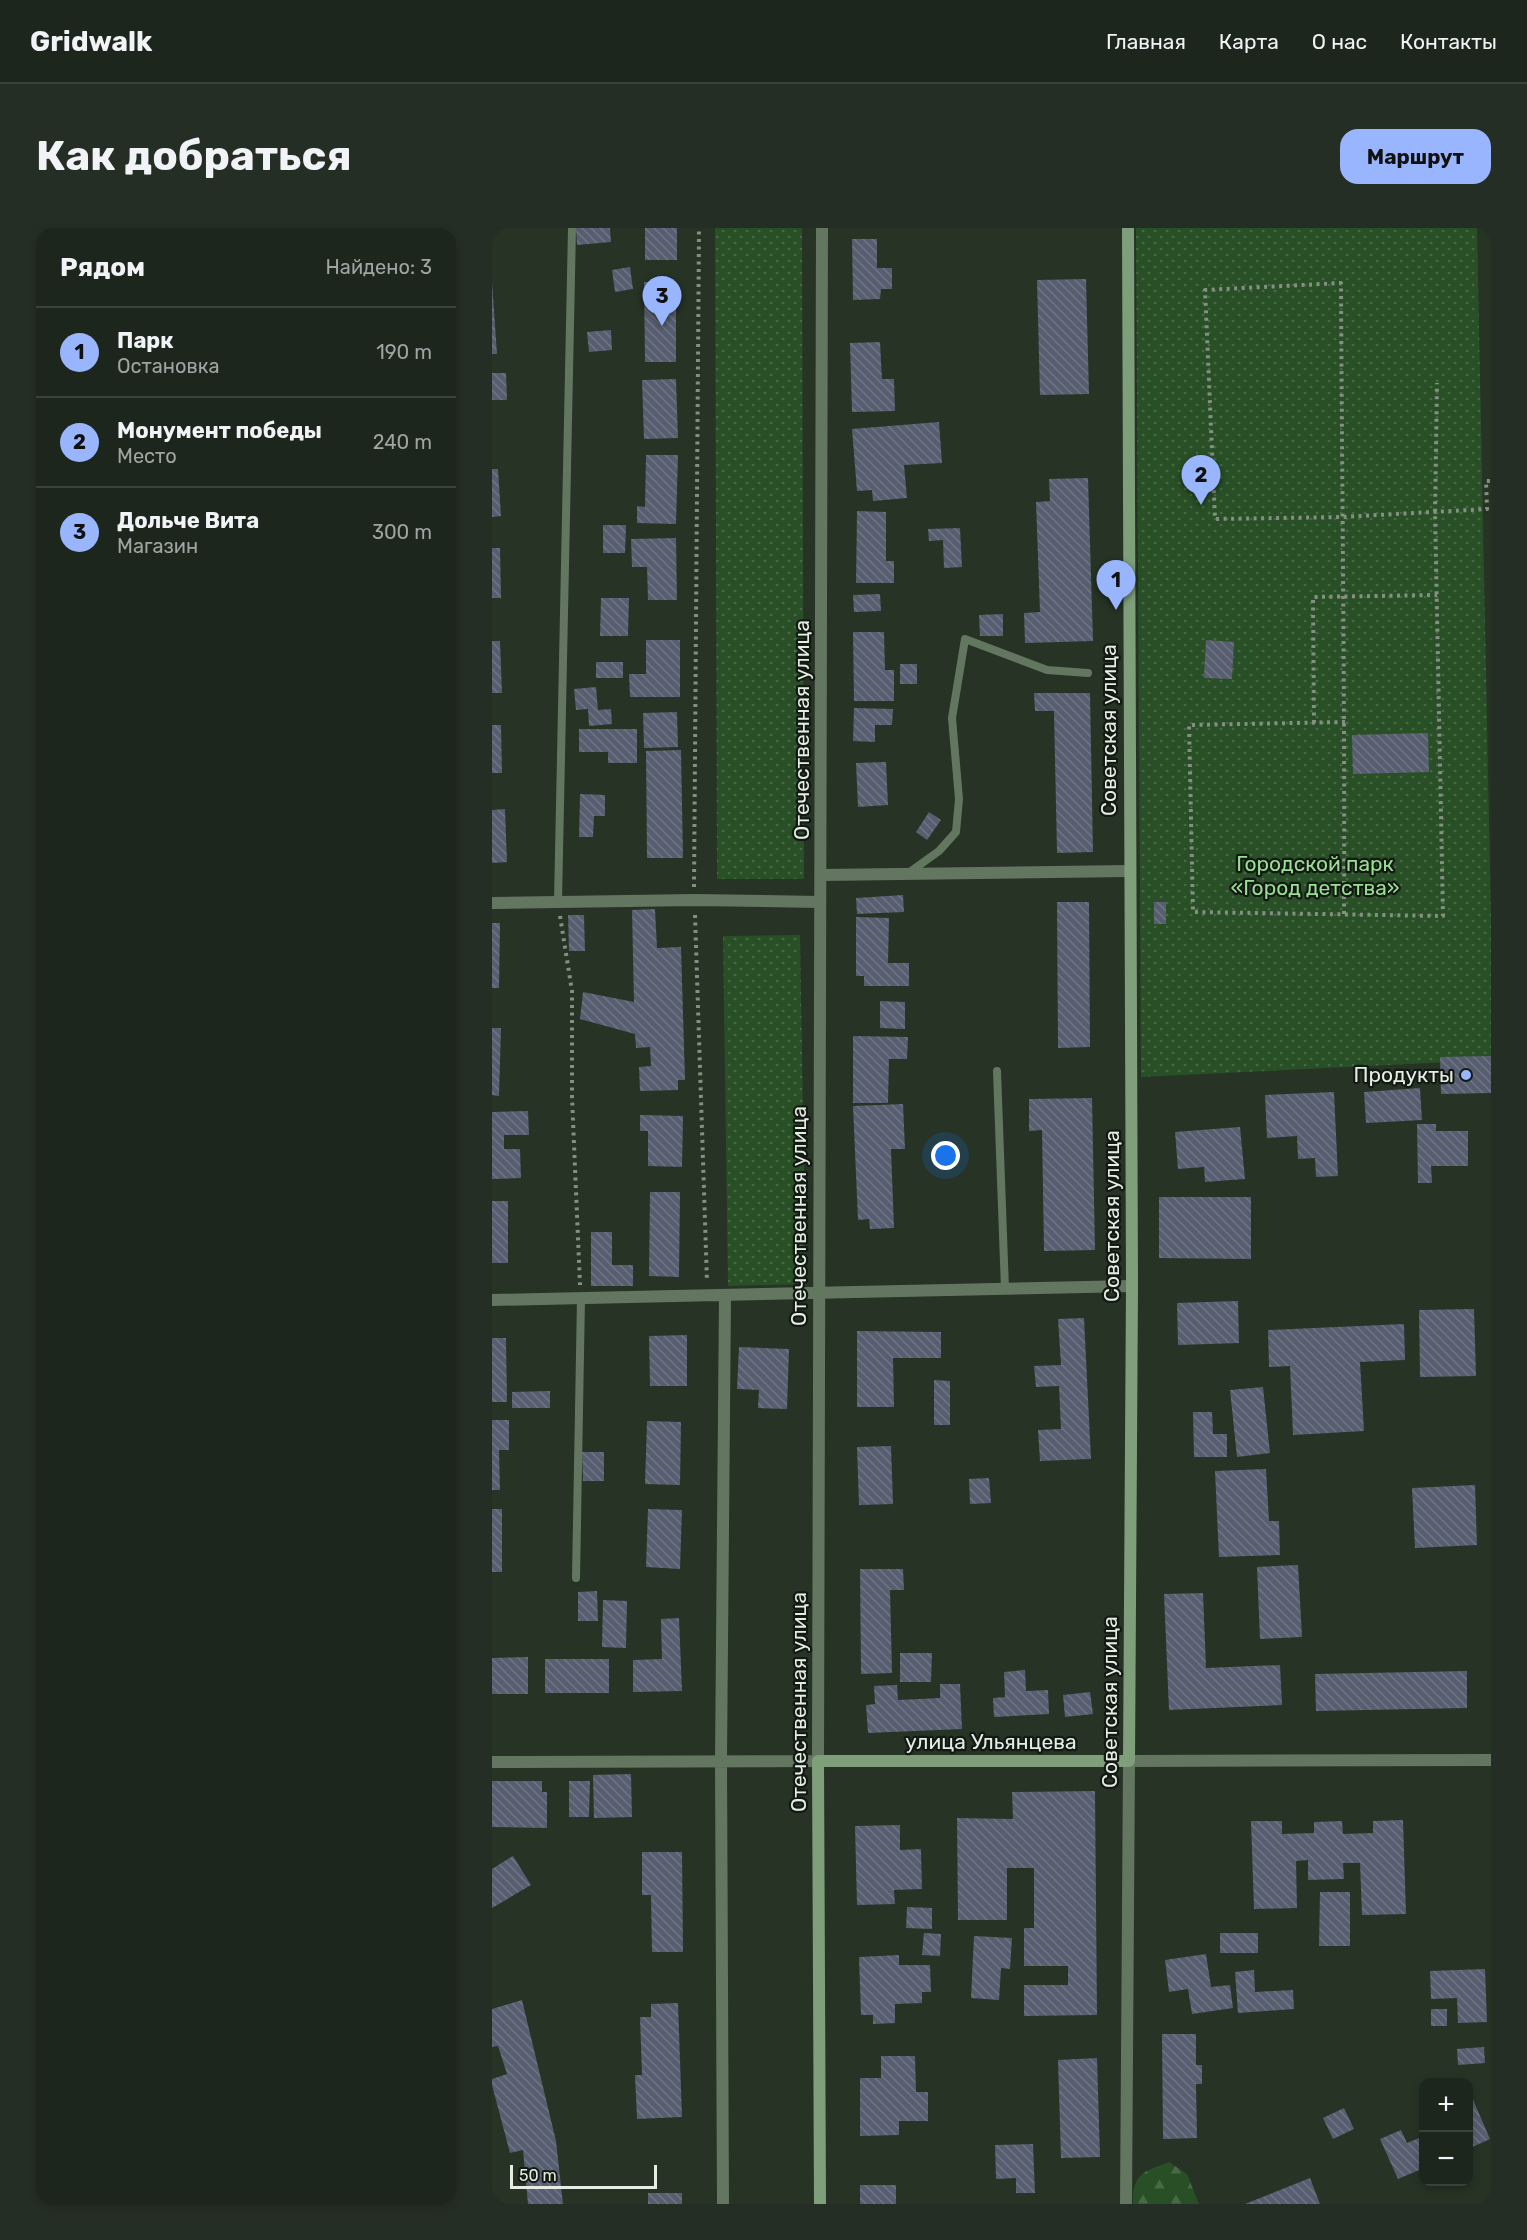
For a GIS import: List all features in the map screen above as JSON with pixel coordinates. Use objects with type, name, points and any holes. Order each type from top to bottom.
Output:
[{"type":"street","name":"Отечественная улица","points":[[820,2204],[818,1761],[822,228]]},
{"type":"street","name":"Советская улица","points":[[1126,2204],[1132,1286],[1128,228]]},
{"type":"street","points":[[821,876],[1129,871]]},
{"type":"street","points":[[492,903],[694,900],[820,902]]},
{"type":"street","points":[[492,1300],[1132,1286]]},
{"type":"street","points":[[723,2204],[721,1761],[725,1294]]},
{"type":"street","name":"улица Ульянцева","points":[[492,1762],[1491,1761]]},
{"type":"lane","points":[[558,901],[572,228]]},
{"type":"lane","points":[[907,874],[939,851],[956,832],[959,799],[952,718],[965,639],[1047,670],[1088,673]]},
{"type":"lane","points":[[998,1071],[1005,1289]]},
{"type":"lane","points":[[576,1578],[580,1298]]},
{"type":"path","points":[[699,228],[694,900],[707,1295]]},
{"type":"path","points":[[1344,914],[1345,722],[1342,517],[1341,283],[1205,290],[1215,519],[1342,517],[1487,509],[1486,481],[1491,481]]},
{"type":"path","points":[[1345,722],[1189,725],[1193,912],[1443,916],[1435,512],[1437,383]]},
{"type":"path","points":[[1314,723],[1313,597],[1437,595]]},
{"type":"path","points":[[558,901],[572,991],[572,1097],[580,1298]]},
{"type":"green space","points":[[715,228],[802,228],[804,879],[717,879]]},
{"type":"green space","name":"Городской парк «Город детства»","points":[[1136,228],[1477,228],[1491,920],[1491,1060],[1141,1077]]},
{"type":"green space","points":[[800,935],[806,1284],[728,1286],[723,936]]},
{"type":"green space","points":[[1169,2162],[1187,2174],[1199,2204],[1133,2204],[1135,2186],[1141,2175]]},
{"type":"building","points":[[576,228],[610,228],[611,242],[577,245]]},
{"type":"building","points":[[645,228],[677,228],[677,260],[645,260]]},
{"type":"building","points":[[852,239],[877,239],[877,268],[892,268],[892,289],[881,289],[880,299],[853,300]]},
{"type":"building","points":[[630,267],[633,289],[615,292],[612,270]]},
{"type":"building","points":[[1086,279],[1089,394],[1040,395],[1037,280]]},
{"type":"building","points":[[492,282],[497,354],[492,354]]},
{"type":"building","points":[[644,282],[676,282],[676,362],[645,362]]},
{"type":"building","points":[[611,330],[612,350],[589,352],[587,332]]},
{"type":"building","points":[[880,342],[882,379],[894,379],[895,411],[852,412],[850,343]]},
{"type":"building","points":[[492,373],[506,373],[507,400],[492,400]]},
{"type":"building","points":[[676,379],[678,438],[644,439],[642,380]]},
{"type":"building","points":[[939,422],[942,463],[904,465],[907,498],[873,501],[872,490],[857,491],[852,429]]},
{"type":"building","points":[[646,455],[678,455],[676,524],[637,523],[637,506],[645,507]]},
{"type":"building","points":[[492,469],[498,469],[501,516],[492,517]]},
{"type":"building","points":[[1088,478],[1093,641],[1025,643],[1024,613],[1040,612],[1036,502],[1050,501],[1049,479]]},
{"type":"building","points":[[857,511],[886,512],[886,561],[894,561],[894,583],[856,583]]},
{"type":"building","points":[[603,525],[626,525],[625,553],[603,553]]},
{"type":"building","points":[[960,528],[962,567],[944,568],[943,540],[929,541],[928,529]]},
{"type":"building","points":[[676,538],[677,600],[648,600],[647,567],[632,567],[631,539]]},
{"type":"building","points":[[492,548],[500,548],[501,598],[492,598]]},
{"type":"building","points":[[880,594],[881,611],[854,612],[853,595]]},
{"type":"building","points":[[601,598],[629,598],[628,636],[600,636]]},
{"type":"building","points":[[1003,614],[1003,636],[980,636],[979,615]]},
{"type":"building","points":[[853,632],[884,632],[885,670],[894,670],[894,701],[854,701]]},
{"type":"building","points":[[646,640],[680,640],[680,697],[630,697],[629,674],[646,674]]},
{"type":"building","points":[[1206,640],[1234,642],[1232,679],[1204,678]]},
{"type":"building","points":[[492,641],[500,641],[502,693],[492,693]]},
{"type":"building","points":[[596,662],[623,662],[623,678],[596,678]]},
{"type":"building","points":[[900,664],[917,664],[917,684],[900,684]]},
{"type":"building","points":[[596,687],[598,710],[611,709],[612,724],[589,726],[588,709],[576,710],[574,689]]},
{"type":"building","points":[[1034,693],[1090,693],[1093,852],[1057,853],[1054,711],[1035,711]]},
{"type":"building","points":[[854,708],[893,709],[892,725],[875,725],[875,742],[853,741]]},
{"type":"building","points":[[677,712],[678,747],[644,748],[643,713]]},
{"type":"building","points":[[492,725],[501,725],[502,773],[492,773]]},
{"type":"building","points":[[579,729],[637,729],[637,763],[608,763],[608,752],[579,752]]},
{"type":"building","points":[[1428,733],[1429,772],[1353,774],[1352,735]]},
{"type":"building","points":[[681,750],[683,858],[647,858],[646,751]]},
{"type":"building","points":[[886,762],[888,805],[858,807],[856,763]]},
{"type":"building","points":[[580,794],[605,795],[605,816],[594,816],[593,837],[579,837]]},
{"type":"building","points":[[505,809],[507,862],[492,863],[492,810]]},
{"type":"building","points":[[929,812],[941,820],[927,840],[916,832]]},
{"type":"building","points":[[903,895],[904,912],[857,914],[856,898]]},
{"type":"building","points":[[1057,902],[1089,902],[1090,1047],[1058,1048]]},
{"type":"building","points":[[1154,902],[1166,902],[1166,924],[1154,924]]},
{"type":"building","points":[[655,909],[657,948],[681,947],[685,1080],[678,1080],[678,1090],[640,1091],[639,1067],[651,1066],[650,1047],[636,1048],[635,1034],[580,1019],[583,992],[634,1002],[632,910]]},
{"type":"building","points":[[568,915],[584,915],[585,951],[569,951]]},
{"type":"building","points":[[856,917],[889,918],[888,963],[909,963],[909,986],[864,986],[864,976],[856,976]]},
{"type":"building","points":[[492,923],[500,923],[499,988],[492,988]]},
{"type":"building","points":[[880,1001],[905,1002],[905,1029],[880,1028]]},
{"type":"building","points":[[492,1028],[501,1028],[499,1096],[492,1095]]},
{"type":"building","points":[[853,1036],[908,1037],[907,1059],[889,1059],[888,1103],[853,1103]]},
{"type":"building","name":"Продукты","points":[[1491,1056],[1491,1093],[1441,1094],[1440,1057]]},
{"type":"building","points":[[1420,1088],[1422,1120],[1366,1123],[1364,1092]]},
{"type":"building","points":[[1334,1092],[1338,1176],[1316,1177],[1315,1158],[1298,1159],[1297,1136],[1267,1138],[1265,1095]]},
{"type":"building","points":[[1092,1098],[1095,1250],[1044,1251],[1042,1130],[1029,1131],[1029,1099]]},
{"type":"building","points":[[903,1104],[905,1149],[891,1149],[894,1228],[870,1229],[869,1219],[858,1220],[853,1106]]},
{"type":"building","points":[[528,1111],[529,1135],[504,1135],[504,1149],[520,1149],[521,1178],[492,1179],[492,1112]]},
{"type":"building","points":[[640,1115],[683,1116],[682,1167],[648,1166],[648,1131],[640,1131]]},
{"type":"building","points":[[1417,1124],[1436,1124],[1436,1131],[1468,1131],[1468,1166],[1431,1166],[1432,1183],[1418,1183]]},
{"type":"building","points":[[1240,1127],[1245,1179],[1205,1182],[1204,1167],[1178,1169],[1175,1132]]},
{"type":"building","points":[[650,1192],[680,1192],[679,1277],[649,1276]]},
{"type":"building","points":[[1159,1197],[1251,1197],[1251,1259],[1159,1258]]},
{"type":"building","points":[[492,1201],[508,1201],[508,1263],[492,1263]]},
{"type":"building","points":[[591,1232],[612,1232],[612,1265],[633,1265],[633,1286],[591,1286]]},
{"type":"building","points":[[1238,1301],[1239,1343],[1178,1345],[1177,1303]]},
{"type":"building","points":[[1474,1309],[1476,1376],[1420,1377],[1419,1310]]},
{"type":"building","points":[[1084,1318],[1091,1459],[1040,1461],[1038,1430],[1061,1429],[1059,1386],[1036,1387],[1034,1366],[1061,1365],[1058,1319]]},
{"type":"building","points":[[1404,1324],[1405,1360],[1360,1362],[1364,1431],[1293,1435],[1290,1366],[1269,1367],[1268,1330]]},
{"type":"building","points":[[857,1331],[941,1332],[941,1358],[893,1358],[894,1407],[857,1407]]},
{"type":"building","points":[[687,1335],[687,1386],[650,1386],[649,1336]]},
{"type":"building","points":[[492,1338],[506,1338],[507,1402],[492,1402]]},
{"type":"building","points":[[739,1347],[789,1349],[787,1409],[758,1408],[759,1390],[737,1389]]},
{"type":"building","points":[[934,1380],[950,1381],[950,1425],[934,1425]]},
{"type":"building","points":[[1263,1387],[1270,1453],[1237,1457],[1230,1390]]},
{"type":"building","points":[[550,1391],[550,1408],[512,1408],[512,1392]]},
{"type":"building","points":[[1193,1412],[1212,1412],[1213,1434],[1227,1434],[1227,1457],[1194,1457]]},
{"type":"building","points":[[492,1420],[509,1420],[509,1450],[499,1450],[500,1490],[492,1490]]},
{"type":"building","points":[[647,1421],[681,1422],[680,1485],[645,1484]]},
{"type":"building","points":[[891,1446],[893,1504],[859,1505],[857,1447]]},
{"type":"building","points":[[582,1452],[604,1452],[604,1481],[583,1481]]},
{"type":"building","points":[[1266,1469],[1269,1521],[1279,1521],[1280,1555],[1219,1557],[1215,1471]]},
{"type":"building","points":[[989,1478],[991,1503],[970,1504],[969,1479]]},
{"type":"building","points":[[1475,1485],[1477,1545],[1415,1548],[1412,1488]]},
{"type":"building","points":[[492,1509],[502,1509],[502,1572],[492,1572]]},
{"type":"building","points":[[648,1509],[682,1510],[680,1569],[646,1567]]},
{"type":"building","points":[[1298,1565],[1302,1637],[1260,1639],[1257,1567]]},
{"type":"building","points":[[860,1569],[903,1569],[904,1590],[890,1590],[892,1673],[861,1674]]},
{"type":"building","points":[[597,1591],[598,1621],[578,1621],[578,1592]]},
{"type":"building","points":[[1203,1593],[1206,1668],[1280,1665],[1282,1705],[1169,1710],[1164,1594]]},
{"type":"building","points":[[603,1600],[627,1601],[626,1648],[602,1647]]},
{"type":"building","points":[[679,1618],[682,1691],[633,1692],[633,1660],[662,1659],[661,1619]]},
{"type":"building","points":[[900,1653],[932,1653],[931,1682],[900,1682]]},
{"type":"building","points":[[528,1657],[528,1694],[492,1694],[492,1658]]},
{"type":"building","points":[[545,1659],[609,1659],[609,1693],[545,1693]]},
{"type":"building","points":[[1025,1670],[1026,1691],[1048,1690],[1049,1714],[994,1717],[993,1698],[1005,1697],[1004,1672]]},
{"type":"building","points":[[1467,1671],[1467,1708],[1316,1711],[1315,1674]]},
{"type":"building","points":[[940,1684],[960,1684],[962,1729],[868,1733],[866,1705],[875,1704],[874,1686],[897,1685],[898,1700],[940,1698]]},
{"type":"building","points":[[1090,1692],[1093,1714],[1065,1717],[1063,1695]]},
{"type":"building","points":[[631,1774],[632,1817],[594,1818],[593,1775]]},
{"type":"building","points":[[492,1781],[542,1781],[542,1792],[547,1792],[547,1828],[492,1827]]},
{"type":"building","points":[[569,1781],[590,1781],[589,1817],[569,1817]]},
{"type":"building","points":[[1095,1791],[1097,2015],[1024,2016],[1024,1985],[1068,1985],[1068,1966],[1024,1966],[1024,1928],[1034,1928],[1034,1868],[1007,1868],[1007,1920],[958,1920],[957,1818],[1013,1819],[1012,1792]]},
{"type":"building","points":[[1403,1820],[1406,1914],[1362,1915],[1360,1863],[1343,1863],[1344,1879],[1308,1880],[1308,1860],[1296,1861],[1297,1908],[1254,1909],[1251,1821],[1282,1821],[1282,1834],[1314,1833],[1314,1822],[1342,1821],[1343,1834],[1373,1833],[1373,1821]]},
{"type":"building","points":[[900,1825],[900,1850],[921,1849],[922,1889],[894,1890],[895,1904],[857,1905],[855,1826]]},
{"type":"building","points":[[642,1852],[682,1852],[683,1952],[652,1952],[651,1895],[642,1895]]},
{"type":"building","points":[[513,1856],[531,1885],[492,1908],[492,1869]]},
{"type":"building","points":[[1320,1892],[1350,1892],[1350,1946],[1319,1946]]},
{"type":"building","points":[[907,1907],[932,1908],[932,1929],[906,1928]]},
{"type":"building","points":[[924,1933],[941,1934],[940,1956],[922,1955]]},
{"type":"building","points":[[1220,1933],[1258,1933],[1258,1953],[1220,1953]]},
{"type":"building","points":[[974,1936],[1012,1938],[1010,1969],[1001,1968],[999,2000],[971,1998]]},
{"type":"building","points":[[1206,1954],[1211,1987],[1230,1985],[1233,2008],[1192,2014],[1188,1989],[1169,1992],[1165,1960]]},
{"type":"building","points":[[899,1955],[899,1965],[930,1965],[931,1992],[922,1992],[922,2003],[895,2004],[895,2023],[873,2024],[873,2015],[861,2015],[859,1957]]},
{"type":"building","points":[[1485,1969],[1487,2022],[1458,2023],[1457,1998],[1431,1999],[1430,1971]]},
{"type":"building","points":[[1254,1970],[1255,1992],[1293,1990],[1294,2009],[1238,2013],[1235,1972]]},
{"type":"building","points":[[522,2000],[556,2141],[563,2204],[528,2204],[523,2150],[510,2153],[492,2085],[492,2079],[507,2074],[498,2046],[492,2047],[492,2009]]},
{"type":"building","points":[[678,2003],[682,2117],[637,2119],[635,2075],[642,2075],[640,2017],[651,2017],[651,2004]]},
{"type":"building","points":[[1431,2009],[1447,2009],[1447,2026],[1431,2026]]},
{"type":"building","points":[[1162,2034],[1196,2034],[1196,2065],[1202,2065],[1202,2084],[1196,2084],[1197,2138],[1163,2139]]},
{"type":"building","points":[[1484,2047],[1485,2063],[1458,2065],[1457,2049]]},
{"type":"building","points":[[881,2056],[915,2056],[916,2092],[928,2092],[928,2121],[899,2121],[899,2135],[860,2136],[860,2078],[881,2078]]},
{"type":"building","points":[[1097,2058],[1100,2157],[1061,2158],[1058,2060]]},
{"type":"building","points":[[1473,2100],[1490,2139],[1473,2147]]},
{"type":"building","points":[[1344,2108],[1354,2129],[1333,2139],[1323,2118]]},
{"type":"building","points":[[1401,2130],[1407,2143],[1419,2138],[1419,2170],[1398,2179],[1380,2139]]},
{"type":"building","points":[[1033,2144],[1035,2193],[1016,2193],[1016,2178],[996,2179],[995,2145]]},
{"type":"building","points":[[1310,2178],[1320,2204],[1245,2204]]},
{"type":"building","points":[[860,2185],[896,2185],[896,2204],[860,2204]]},
{"type":"building","points":[[648,2193],[682,2193],[682,2204],[648,2204]]},
{"type":"place","name":"Дольче Вита","points":[[662,326]]},
{"type":"place","name":"Монумент победы","points":[[1201,505]]},
{"type":"place","name":"Парк","points":[[1116,610]]},
{"type":"place","name":"Продукты","points":[[1466,1075]]}]
